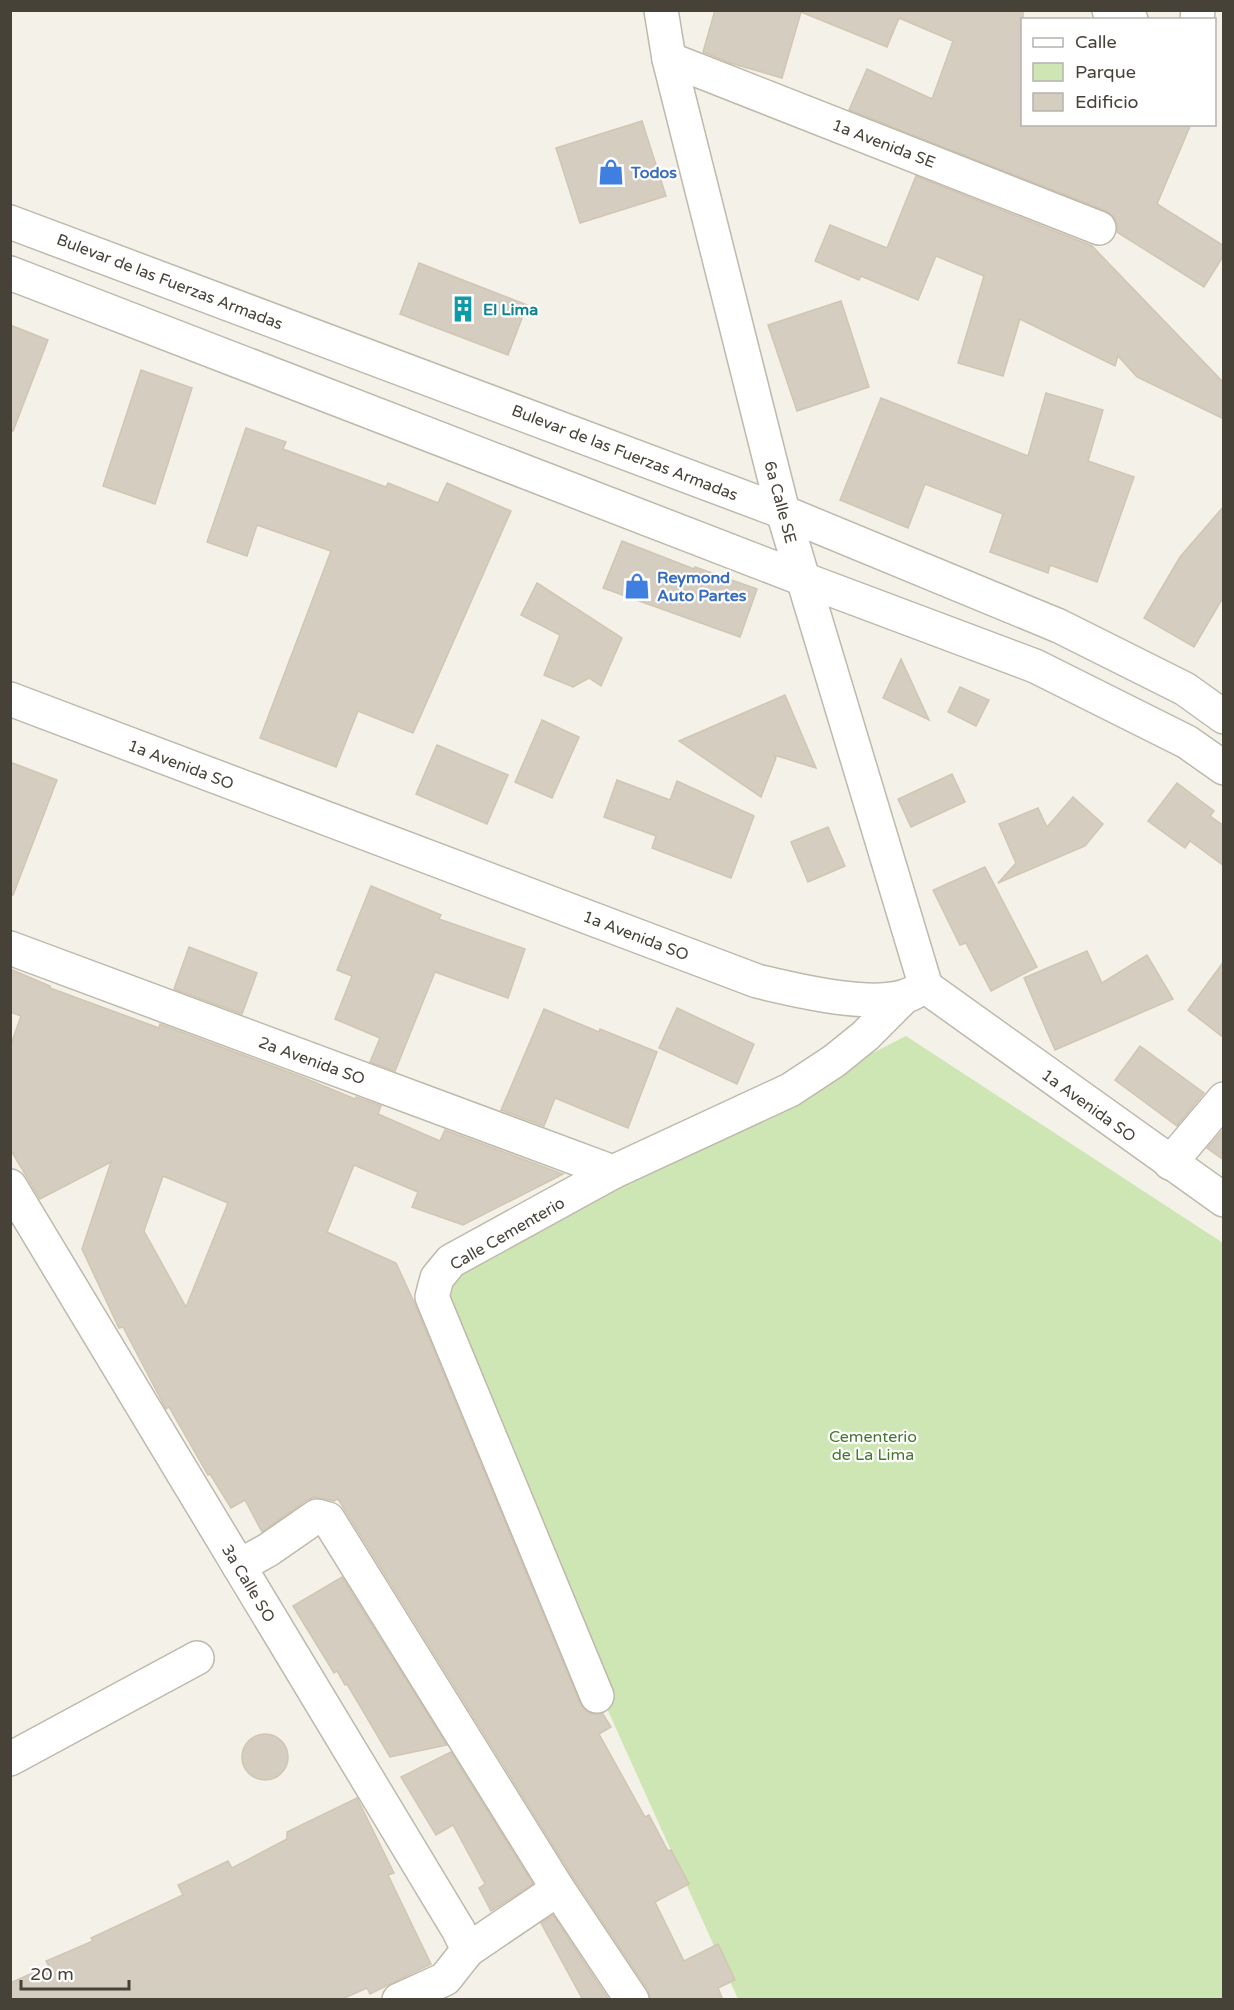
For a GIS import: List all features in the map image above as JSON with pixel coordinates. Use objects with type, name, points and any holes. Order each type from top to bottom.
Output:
[{"type":"street","name":"6a Calle SE","points":[[661,10],[669,59],[783,512],[914,993]]},
{"type":"street","points":[[1109,10],[1127,18]]},
{"type":"street","name":"1a Avenida SE","points":[[669,59],[1099,228]]},
{"type":"street","name":"Bulevar de las Fuerzas Armadas","points":[[10,222],[783,512],[1059,626],[1185,689],[1224,717]]},
{"type":"street","points":[[10,273],[803,579],[1035,666],[1187,742],[1224,768]]},
{"type":"street","name":"1a Avenida SO","points":[[10,699],[757,981],[812,994],[855,999],[914,993],[1224,1200]]},
{"type":"street","name":"2a Avenida SO","points":[[10,948],[614,1172]]},
{"type":"street","name":"Calle Cementerio","points":[[597,1696],[432,1297],[437,1278],[451,1261],[614,1172],[790,1090],[834,1061],[914,993]]},
{"type":"street","points":[[1170,1163],[1224,1099]]},
{"type":"street","name":"3a Calle SO","points":[[10,1186],[459,1931],[468,1950]]},
{"type":"street","points":[[239,1566],[268,1550],[317,1516],[328,1519],[558,1889],[632,2000]]},
{"type":"street","points":[[10,1759],[196,1658]]},
{"type":"street","points":[[399,2000],[447,1989],[468,1950],[558,1889]]},
{"type":"green space","name":"Cementerio de La Lima","points":[[906,1036],[1223,1243],[1223,1999],[738,1999],[416,1285]]},
{"type":"building","points":[[715,10],[1023,10],[1023,18],[1021,18],[1021,126],[1190,126],[1157,204],[1224,246],[1224,255],[1204,287],[1117,232],[1114,217],[1106,211],[849,110],[867,69],[932,99],[953,41],[899,18],[887,47],[801,12],[782,78],[730,63],[703,52]]},
{"type":"building","name":"Todos","points":[[642,121],[666,196],[580,223],[556,148]]},
{"type":"building","points":[[916,176],[1092,246],[1224,383],[1224,419],[1137,377],[1118,356],[1115,366],[1020,319],[1003,376],[958,363],[984,276],[936,256],[918,300],[861,276],[859,280],[815,261],[830,225],[887,248]]},
{"type":"building","name":"El Lima","points":[[419,263],[527,305],[508,355],[400,314]]},
{"type":"building","points":[[841,301],[869,387],[797,411],[768,325]]},
{"type":"building","points":[[10,325],[48,340],[13,431],[10,430]]},
{"type":"building","points":[[141,370],[192,388],[155,504],[103,486]]},
{"type":"building","points":[[1046,393],[1103,410],[1088,461],[1134,477],[1097,582],[1050,565],[1048,573],[990,552],[1003,514],[925,484],[908,528],[840,500],[881,398],[1028,456]]},
{"type":"building","points":[[246,428],[286,442],[283,449],[386,487],[388,483],[438,503],[447,483],[511,511],[413,733],[358,711],[336,767],[260,738],[331,551],[257,525],[247,556],[207,542]]},
{"type":"building","points":[[1224,506],[1224,596],[1194,647],[1144,618],[1180,557]]},
{"type":"building","points":[[622,541],[694,569],[695,567],[757,589],[740,637],[603,588]]},
{"type":"building","points":[[537,583],[622,638],[601,686],[589,678],[573,687],[544,675],[560,635],[521,615]]},
{"type":"building","points":[[901,659],[929,720],[883,698]]},
{"type":"building","points":[[960,687],[989,700],[976,726],[948,712]]},
{"type":"building","points":[[785,695],[816,768],[774,755],[776,758],[761,797],[679,741]]},
{"type":"building","points":[[542,720],[579,737],[552,798],[515,782]]},
{"type":"building","points":[[437,745],[508,775],[487,824],[416,794]]},
{"type":"building","points":[[10,762],[57,780],[13,895],[10,894]]},
{"type":"building","points":[[952,774],[965,802],[911,827],[898,799]]},
{"type":"building","points":[[617,780],[670,800],[677,781],[754,816],[731,878],[652,848],[656,836],[604,817]]},
{"type":"building","points":[[1177,783],[1214,811],[1210,816],[1224,826],[1224,866],[1190,841],[1185,848],[1148,821]]},
{"type":"building","points":[[1073,797],[1103,824],[1085,846],[998,883],[1016,863],[999,824],[1038,808],[1047,827]]},
{"type":"building","points":[[828,827],[845,866],[808,882],[791,842]]},
{"type":"building","points":[[985,867],[1037,967],[991,991],[966,943],[960,945],[933,890]]},
{"type":"building","points":[[371,886],[441,915],[439,919],[525,949],[508,998],[435,972],[395,1071],[370,1062],[380,1038],[335,1019],[352,976],[337,970]]},
{"type":"building","points":[[189,947],[257,973],[242,1014],[174,989]]},
{"type":"building","points":[[1087,951],[1102,983],[1147,955],[1173,999],[1055,1050],[1024,978]]},
{"type":"building","points":[[1224,961],[1224,1038],[1188,1010]]},
{"type":"building","points":[[10,969],[50,986],[50,988],[159,1028],[160,1024],[355,1099],[356,1097],[381,1106],[378,1114],[440,1141],[445,1130],[563,1174],[463,1225],[412,1207],[418,1192],[354,1165],[327,1232],[396,1263],[580,1703],[586,1711],[603,1714],[611,1727],[599,1734],[645,1817],[649,1815],[689,1884],[655,1902],[684,1961],[718,1944],[735,1980],[718,1988],[723,2000],[651,2000],[648,1990],[574,1879],[338,1499],[334,1501],[314,1497],[307,1500],[262,1532],[245,1500],[231,1508],[210,1474],[208,1475],[169,1407],[166,1409],[123,1327],[119,1328],[82,1249],[111,1162],[40,1199],[10,1149],[10,1047],[21,1016],[10,1012]],"holes":[[[163,1176],[228,1203],[186,1307],[144,1231]]]},
{"type":"building","points":[[677,1008],[754,1044],[737,1084],[659,1048]]},
{"type":"building","points":[[544,1009],[599,1032],[600,1029],[657,1052],[628,1128],[555,1098],[544,1126],[501,1110]]},
{"type":"building","points":[[1140,1046],[1204,1093],[1177,1126],[1115,1080]]},
{"type":"building","points":[[1224,1129],[1224,1160],[1207,1148]]},
{"type":"building","points":[[342,1577],[447,1745],[390,1757],[347,1684],[345,1685],[337,1671],[334,1673],[293,1606]]},
{"type":"building","points":[[270,1734],[282,1740],[287,1748],[287,1766],[282,1774],[274,1779],[260,1780],[252,1777],[245,1770],[242,1752],[245,1744],[252,1737]]},
{"type":"building","points":[[451,1752],[533,1884],[491,1911],[479,1888],[485,1884],[453,1825],[436,1835],[401,1777]]},
{"type":"building","points":[[357,1798],[394,1873],[388,1875],[431,1964],[370,1994],[367,1988],[340,2000],[10,2000],[10,1983],[49,1966],[46,1961],[93,1941],[91,1938],[183,1895],[178,1885],[228,1861],[232,1868],[287,1839],[287,1832]]},
{"type":"building","points":[[553,1915],[609,2000],[583,2000],[541,1923]]},
{"type":"place","name":"Todos","points":[[611,172]]},
{"type":"place","name":"El Lima","points":[[463,309]]},
{"type":"place","name":"Reymond Auto Partes","points":[[637,586]]}]
